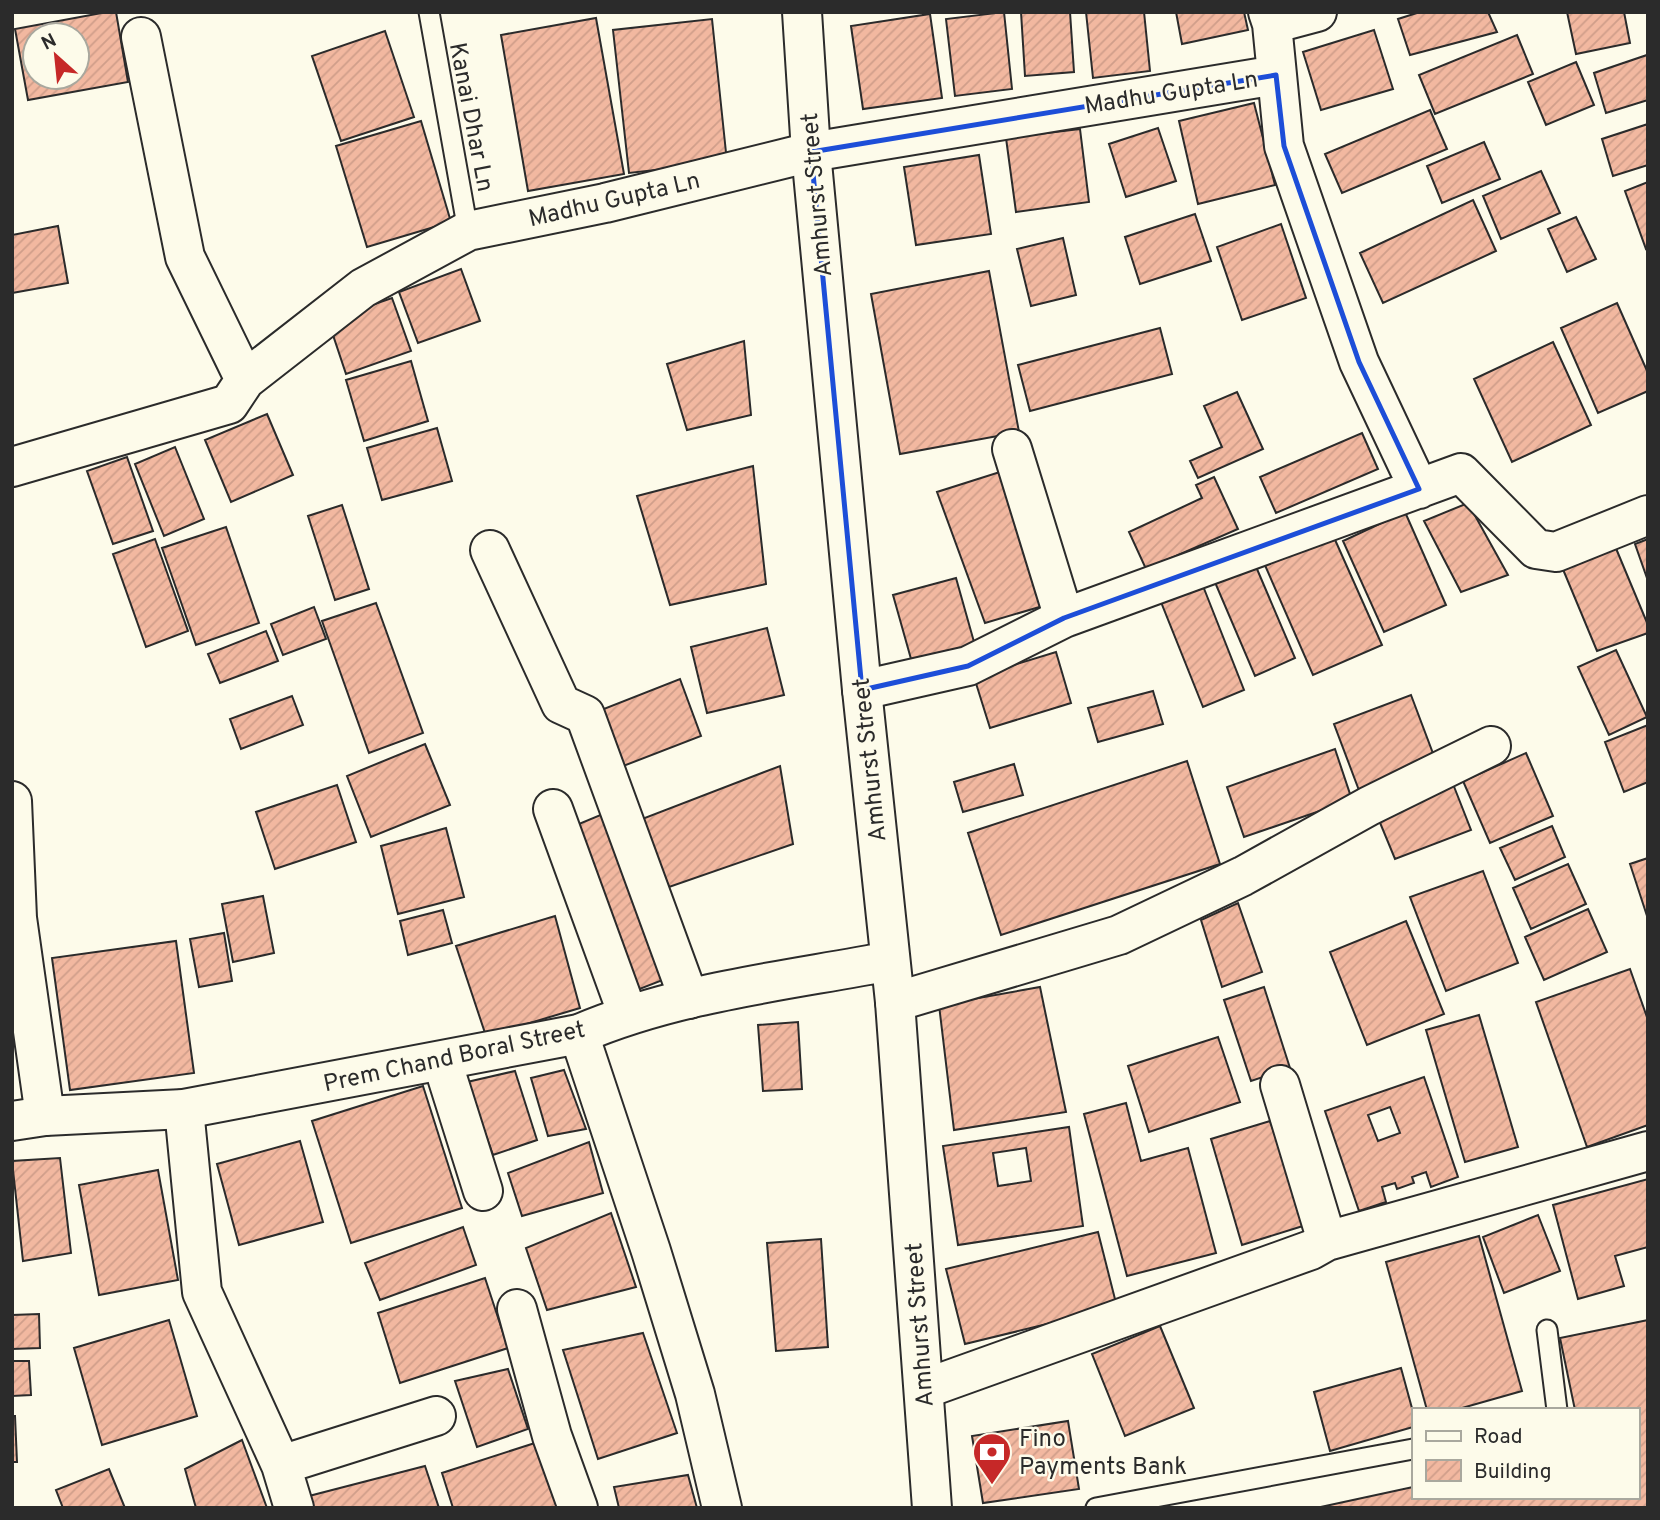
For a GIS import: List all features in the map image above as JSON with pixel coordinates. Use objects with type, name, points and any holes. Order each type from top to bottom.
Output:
[{"type":"street","name":"Amhurst Street","points":[[802,12],[811,152],[862,690],[895,1002],[932,1508]]},
{"type":"street","points":[[1317,12],[1270,18],[1284,146],[1359,362],[1419,489]]},
{"type":"street","points":[[141,37],[185,257],[245,380]]},
{"type":"street","name":"Madhu Gupta Ln","points":[[12,467],[229,404],[245,380],[363,288],[468,231],[605,203],[811,152],[1276,75]]},
{"type":"street","points":[[1012,449],[1064,618]]},
{"type":"street","points":[[862,690],[968,666],[1064,618],[1461,473],[1536,549],[1556,552],[1648,515]]},
{"type":"street","points":[[490,550],[561,704],[585,715],[689,999]]},
{"type":"street","points":[[895,1002],[1119,935],[1243,876],[1369,806],[1491,746]]},
{"type":"street","points":[[12,801],[14,889],[29,1119]]},
{"type":"street","points":[[553,809],[628,1015]]},
{"type":"street","name":"Prem Chand Boral Street","points":[[29,1119],[184,1109],[579,1034],[628,1015],[689,999],[890,961]]},
{"type":"street","points":[[579,1034],[695,1394],[722,1508]]},
{"type":"street","points":[[442,1061],[483,1191]]},
{"type":"street","points":[[1280,1085],[1327,1241]]},
{"type":"street","points":[[184,1109],[202,1292],[281,1465],[294,1508]]},
{"type":"street","points":[[924,1389],[1311,1251],[1327,1241],[1648,1151]]},
{"type":"street","points":[[517,1309],[552,1436],[578,1508]]},
{"type":"street","points":[[281,1465],[436,1416]]},
{"type":"lane","name":"Kanai Dhar Ln","points":[[429,12],[468,231]]},
{"type":"lane","points":[[1547,1330],[1557,1408]]},
{"type":"lane","points":[[1096,1508],[1412,1449]]},
{"type":"highlighted area","points":[[1276,75],[1284,146],[1359,362],[1419,489],[1064,618],[968,666],[862,690],[811,152]]},
{"type":"building","points":[[116,12],[128,82],[91,89],[91,21],[58,21]]},
{"type":"building","points":[[1004,12],[1012,89],[955,96],[946,19]]},
{"type":"building","points":[[1021,12],[1070,12],[1074,72],[1025,76]]},
{"type":"building","points":[[1086,12],[1144,12],[1150,71],[1093,78]]},
{"type":"building","points":[[1176,12],[1244,12],[1248,30],[1182,44]]},
{"type":"building","points":[[1420,12],[1488,12],[1497,32],[1410,55],[1398,19]]},
{"type":"building","points":[[1567,12],[1624,12],[1630,43],[1576,54]]},
{"type":"building","points":[[930,14],[942,98],[863,109],[851,26]]},
{"type":"building","points":[[596,18],[624,174],[528,191],[501,35]]},
{"type":"building","points":[[712,19],[727,162],[629,173],[613,30]]},
{"type":"building","points":[[21,28],[21,62],[15,29]]},
{"type":"building","points":[[1374,30],[1393,89],[1321,110],[1303,52]]},
{"type":"building","points":[[385,31],[414,117],[341,141],[312,56]]},
{"type":"building","points":[[1517,35],[1533,74],[1435,114],[1419,75]]},
{"type":"building","points":[[1647,55],[1648,100],[1606,113],[1594,73]]},
{"type":"building","points":[[1576,62],[1594,105],[1546,125],[1528,82]]},
{"type":"building","points":[[26,91],[78,91],[28,100]]},
{"type":"building","points":[[1254,103],[1275,185],[1198,204],[1179,121]]},
{"type":"building","points":[[1430,110],[1447,149],[1342,193],[1325,154]]},
{"type":"building","points":[[421,121],[451,222],[367,247],[336,146]]},
{"type":"building","points":[[1648,124],[1648,165],[1613,176],[1602,139]]},
{"type":"building","points":[[1158,128],[1176,181],[1126,197],[1109,144]]},
{"type":"building","points":[[1080,129],[1089,202],[1016,212],[1006,138]]},
{"type":"building","points":[[1484,142],[1500,179],[1442,203],[1427,166]]},
{"type":"building","points":[[979,155],[991,234],[916,245],[904,167]]},
{"type":"building","points":[[1541,171],[1560,213],[1501,239],[1483,196]]},
{"type":"building","points":[[1648,182],[1648,248],[1646,249],[1625,191]]},
{"type":"building","points":[[1473,200],[1496,251],[1383,303],[1360,253]]},
{"type":"building","points":[[1195,214],[1211,261],[1140,284],[1125,237]]},
{"type":"building","points":[[1576,217],[1596,259],[1567,272],[1548,229]]},
{"type":"building","points":[[1281,224],[1306,298],[1242,320],[1217,247]]},
{"type":"building","points":[[58,226],[68,283],[12,293],[12,235]]},
{"type":"building","points":[[1063,238],[1076,295],[1031,306],[1017,249]]},
{"type":"building","points":[[461,269],[480,321],[418,343],[399,292]]},
{"type":"building","points":[[989,271],[1019,432],[900,454],[871,294]]},
{"type":"building","points":[[392,298],[411,351],[346,374],[328,320]]},
{"type":"building","points":[[1617,303],[1648,373],[1648,391],[1598,413],[1561,328]]},
{"type":"building","points":[[1160,328],[1172,374],[1030,411],[1018,365]]},
{"type":"building","points":[[744,341],[751,415],[687,430],[667,364]]},
{"type":"building","points":[[1553,342],[1591,425],[1512,462],[1474,379]]},
{"type":"building","points":[[411,361],[428,421],[364,441],[346,380]]},
{"type":"building","points":[[1237,392],[1263,449],[1198,478],[1190,461],[1222,447],[1204,406]]},
{"type":"building","points":[[267,414],[293,475],[231,502],[205,440]]},
{"type":"building","points":[[437,428],[452,481],[382,500],[367,448]]},
{"type":"building","points":[[1362,433],[1378,469],[1276,513],[1260,477]]},
{"type":"building","points":[[175,447],[204,519],[164,536],[135,464]]},
{"type":"building","points":[[127,457],[153,531],[113,544],[87,471]]},
{"type":"building","points":[[753,466],[766,584],[670,605],[637,496]]},
{"type":"building","points":[[1003,471],[1043,606],[985,623],[937,492]]},
{"type":"building","points":[[1214,477],[1238,529],[1146,569],[1129,532],[1202,498],[1196,485]]},
{"type":"building","points":[[1468,503],[1508,575],[1461,592],[1424,521]]},
{"type":"building","points":[[342,505],[369,589],[335,600],[308,516]]},
{"type":"building","points":[[1405,512],[1446,605],[1384,632],[1343,541]]},
{"type":"building","points":[[226,527],[259,623],[196,645],[162,548]]},
{"type":"building","points":[[1332,533],[1382,645],[1313,675],[1264,563]]},
{"type":"building","points":[[155,539],[188,631],[146,647],[113,554]]},
{"type":"building","points":[[1648,539],[1648,581],[1635,544]]},
{"type":"building","points":[[1615,546],[1648,625],[1648,633],[1597,651],[1562,567]]},
{"type":"building","points":[[1254,562],[1295,658],[1255,676],[1214,580]]},
{"type":"building","points":[[956,578],[976,649],[913,666],[893,595]]},
{"type":"building","points":[[1203,586],[1244,690],[1203,707],[1161,602]]},
{"type":"building","points":[[376,603],[423,733],[369,753],[322,621]]},
{"type":"building","points":[[314,607],[326,639],[283,655],[271,624]]},
{"type":"building","points":[[767,628],[784,695],[707,713],[691,647]]},
{"type":"building","points":[[266,631],[278,661],[220,683],[208,654]]},
{"type":"building","points":[[1616,650],[1647,717],[1609,735],[1578,667]]},
{"type":"building","points":[[1056,652],[1071,703],[990,728],[974,677]]},
{"type":"building","points":[[680,679],[701,736],[618,768],[596,712]]},
{"type":"building","points":[[1153,691],[1163,724],[1098,742],[1088,708]]},
{"type":"building","points":[[1411,695],[1437,764],[1360,793],[1334,724]]},
{"type":"building","points":[[292,696],[303,725],[241,749],[230,719]]},
{"type":"building","points":[[1648,725],[1648,782],[1624,792],[1605,742]]},
{"type":"building","points":[[425,744],[450,805],[371,837],[347,776]]},
{"type":"building","points":[[1335,749],[1352,800],[1244,837],[1227,787]]},
{"type":"building","points":[[1526,753],[1553,816],[1490,843],[1463,781]]},
{"type":"building","points":[[1187,761],[1220,864],[1001,935],[968,833]]},
{"type":"building","points":[[1014,764],[1023,795],[963,812],[954,782]]},
{"type":"building","points":[[780,766],[793,844],[669,887],[642,819]]},
{"type":"building","points":[[1453,784],[1471,830],[1395,859],[1376,813]]},
{"type":"building","points":[[337,785],[356,842],[275,869],[256,812]]},
{"type":"building","points":[[610,811],[668,978],[637,990],[574,826]]},
{"type":"building","points":[[1552,826],[1565,857],[1515,880],[1500,848]]},
{"type":"building","points":[[446,828],[464,897],[398,914],[381,846]]},
{"type":"building","points":[[1648,858],[1648,919],[1630,864]]},
{"type":"building","points":[[1568,864],[1586,904],[1531,929],[1513,888]]},
{"type":"building","points":[[1483,871],[1518,963],[1446,991],[1410,897]]},
{"type":"building","points":[[263,896],[274,953],[233,962],[222,904]]},
{"type":"building","points":[[1238,903],[1262,972],[1222,987],[1201,920]]},
{"type":"building","points":[[1588,909],[1607,952],[1544,980],[1525,937]]},
{"type":"building","points":[[443,910],[452,943],[408,955],[400,921]]},
{"type":"building","points":[[555,916],[580,1008],[486,1036],[456,946]]},
{"type":"building","points":[[1406,921],[1444,1014],[1367,1045],[1330,952]]},
{"type":"building","points":[[224,933],[232,981],[199,987],[190,939]]},
{"type":"building","points":[[176,941],[194,1073],[70,1090],[52,958]]},
{"type":"building","points":[[1630,969],[1648,1020],[1648,1125],[1587,1147],[1536,1002]]},
{"type":"building","points":[[1040,987],[1066,1112],[954,1130],[939,1005]]},
{"type":"building","points":[[1264,987],[1290,1068],[1251,1081],[1224,1000]]},
{"type":"building","points":[[1479,1015],[1518,1147],[1465,1162],[1426,1030]]},
{"type":"building","points":[[798,1022],[802,1089],[763,1091],[758,1025]]},
{"type":"building","points":[[1218,1037],[1240,1102],[1149,1132],[1128,1066]]},
{"type":"building","points":[[564,1070],[586,1129],[548,1136],[531,1078]]},
{"type":"building","points":[[515,1071],[537,1140],[493,1155],[467,1082]]},
{"type":"building","points":[[1424,1077],[1458,1177],[1431,1187],[1426,1172],[1412,1177],[1414,1183],[1397,1189],[1395,1183],[1382,1187],[1386,1202],[1359,1211],[1325,1111]],"holes":[[[1390,1107],[1400,1133],[1378,1141],[1368,1115]]]},
{"type":"building","points":[[423,1086],[462,1208],[351,1243],[312,1121]]},
{"type":"building","points":[[1126,1103],[1141,1161],[1188,1148],[1216,1253],[1127,1276],[1084,1114]]},
{"type":"building","points":[[1270,1121],[1306,1225],[1242,1245],[1211,1139]]},
{"type":"building","points":[[1069,1127],[1083,1226],[958,1245],[943,1146]],"holes":[[[1026,1148],[1031,1181],[998,1186],[993,1153]]]},
{"type":"building","points":[[300,1141],[323,1222],[239,1245],[217,1164]]},
{"type":"building","points":[[589,1142],[603,1193],[522,1216],[508,1173]]},
{"type":"building","points":[[60,1158],[71,1253],[23,1261],[12,1161]]},
{"type":"building","points":[[158,1170],[178,1280],[99,1295],[79,1185]]},
{"type":"building","points":[[1648,1179],[1648,1247],[1615,1256],[1624,1286],[1578,1299],[1553,1205]]},
{"type":"building","points":[[611,1213],[636,1287],[547,1310],[526,1248]]},
{"type":"building","points":[[1538,1215],[1560,1271],[1504,1293],[1483,1237]]},
{"type":"building","points":[[463,1227],[476,1265],[380,1300],[365,1263]]},
{"type":"building","points":[[1098,1232],[1117,1307],[965,1344],[946,1269]]},
{"type":"building","points":[[1479,1236],[1522,1391],[1462,1408],[1426,1408],[1386,1262]]},
{"type":"building","points":[[821,1239],[828,1347],[776,1351],[767,1243]]},
{"type":"building","points":[[485,1278],[508,1348],[400,1383],[378,1313]]},
{"type":"building","points":[[39,1314],[40,1348],[12,1349],[12,1315]]},
{"type":"building","points":[[169,1320],[197,1416],[102,1445],[74,1348]]},
{"type":"building","points":[[1648,1320],[1648,1508],[1316,1508],[1412,1487],[1412,1499],[1639,1499],[1639,1408],[1575,1408],[1560,1338]]},
{"type":"building","points":[[1160,1326],[1194,1408],[1125,1436],[1092,1354]]},
{"type":"building","points":[[643,1333],[677,1433],[598,1459],[563,1350]]},
{"type":"building","points":[[12,1361],[29,1361],[31,1395],[12,1396]]},
{"type":"building","points":[[1401,1368],[1412,1408],[1412,1427],[1330,1451],[1314,1392]]},
{"type":"building","points":[[508,1369],[528,1429],[477,1447],[455,1381]]},
{"type":"building","points":[[12,1416],[15,1416],[17,1462],[12,1462]]},
{"type":"building","points":[[1068,1421],[1079,1489],[983,1503],[972,1436]]},
{"type":"building","points":[[242,1440],[267,1508],[196,1508],[185,1469]]},
{"type":"building","points":[[541,1441],[563,1508],[453,1508],[442,1473]]},
{"type":"building","points":[[425,1466],[439,1508],[313,1508],[309,1496]]},
{"type":"building","points":[[109,1469],[125,1508],[63,1508],[56,1490]]},
{"type":"building","points":[[688,1475],[697,1508],[619,1508],[614,1487]]},
{"type":"place","name":"Fino Payments Bank","points":[[992,1486]]}]
